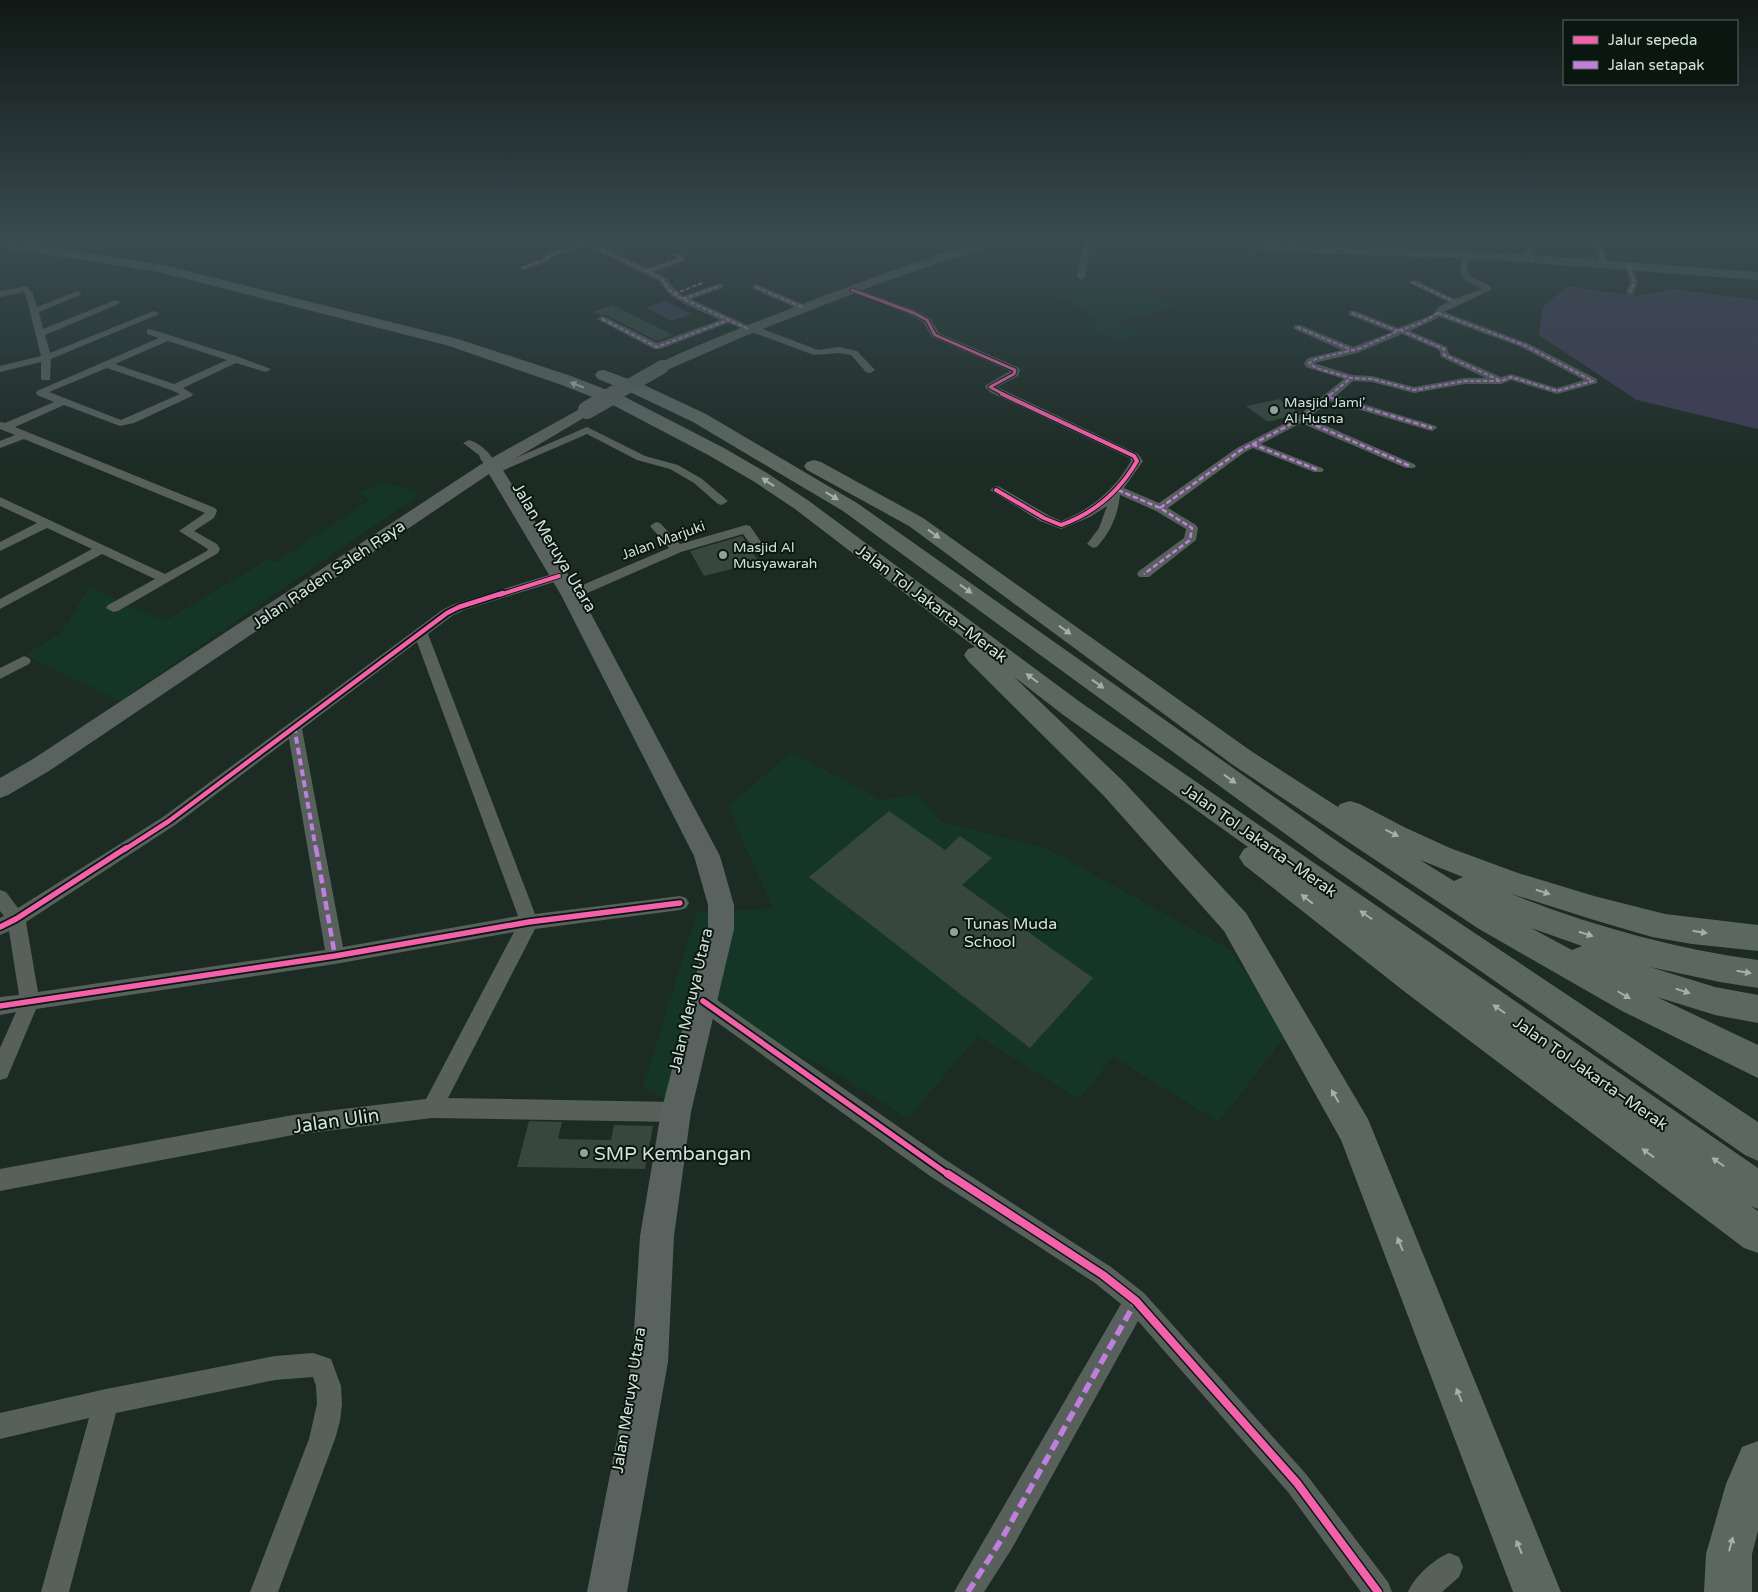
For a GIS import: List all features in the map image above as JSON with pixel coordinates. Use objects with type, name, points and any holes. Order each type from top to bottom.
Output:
[{"type":"highway","name":"Jalan Tol Jakarta–Merak","points":[[341,313],[452,342],[566,380],[619,401],[760,477],[802,505],[1071,708],[1758,1190]]},
{"type":"highway","name":"Jalan Tol Jakarta–Merak","points":[[585,368],[637,387],[772,459],[850,507],[1331,852],[1758,1143]]},
{"type":"highway","points":[[637,387],[702,412],[783,450],[851,485],[916,522],[1242,758],[1490,920],[1634,1001],[1758,1062]]},
{"type":"highway","points":[[911,588],[1114,789],[1235,922],[1355,1131],[1537,1592]]},
{"type":"highway","points":[[1168,705],[1251,751],[1361,817],[1417,846],[1485,874],[1563,899],[1653,924],[1725,936],[1758,938]]},
{"type":"highway","points":[[1071,708],[1323,912],[1758,1234]]},
{"type":"highway","points":[[1380,849],[1434,875],[1557,925],[1655,955],[1758,974]]},
{"type":"highway","points":[[1490,920],[1592,962],[1715,1001],[1758,1010]]},
{"type":"highway","points":[[1728,1592],[1729,1554],[1748,1484],[1758,1463]]},
{"type":"main road","name":"Jalan Raden Saleh Raya","points":[[0,789],[58,754],[493,468],[588,410],[662,367],[707,345],[790,313]]},
{"type":"main road","name":"Jalan Meruya Utara","points":[[493,468],[565,586],[707,856],[721,905],[721,929],[676,1112],[662,1194],[657,1236],[650,1362],[607,1592]]},
{"type":"street","points":[[35,313],[46,358],[46,378]]},
{"type":"street","points":[[40,334],[92,313]]},
{"type":"street","points":[[714,313],[750,329],[817,353],[840,350],[854,353],[870,370]]},
{"type":"street","points":[[915,313],[927,320],[935,335],[1015,370],[1014,374],[990,387],[994,390],[1046,416],[1102,439],[1134,456],[1137,461],[1116,493],[1095,510],[1061,526],[996,490]]},
{"type":"street","points":[[1353,313],[1400,330],[1444,349],[1444,355],[1502,381]]},
{"type":"street","points":[[0,369],[46,358],[154,314]]},
{"type":"street","points":[[1438,314],[1524,345],[1593,381],[1558,391],[1515,377],[1502,381],[1465,381],[1420,390],[1372,379],[1351,378],[1316,368],[1309,363],[1316,359],[1354,351],[1400,330],[1419,324],[1438,314]]},
{"type":"street","points":[[602,319],[657,347],[728,320]]},
{"type":"street","points":[[1297,327],[1354,351]]},
{"type":"street","points":[[150,332],[266,369]]},
{"type":"street","points":[[106,364],[188,394],[125,423],[115,422],[41,393],[106,364],[167,338]]},
{"type":"street","points":[[175,388],[236,359]]},
{"type":"street","points":[[1160,508],[1241,450],[1301,419],[1351,378]]},
{"type":"street","points":[[1329,397],[1400,420],[1432,428]]},
{"type":"street","points":[[3,426],[62,402]]},
{"type":"street","points":[[1301,419],[1410,466]]},
{"type":"street","points":[[3,426],[209,510],[210,515],[185,531],[213,547],[214,551],[113,608]]},
{"type":"street","points":[[469,443],[485,454],[485,458],[493,468],[591,430],[641,458],[674,467],[698,481],[722,501]]},
{"type":"street","points":[[0,445],[24,435]]},
{"type":"street","points":[[1252,444],[1318,470]]},
{"type":"street","points":[[1116,493],[1160,508],[1192,528],[1193,533],[1190,540],[1144,574]]},
{"type":"street","points":[[1093,544],[1102,535],[1113,511],[1116,493]]},
{"type":"street","points":[[0,501],[166,578]]},
{"type":"street","points":[[0,546],[47,523]]},
{"type":"street","points":[[656,526],[677,549]]},
{"type":"street","name":"Jalan Marjuki","points":[[8,923],[169,822],[446,612],[459,606],[565,586],[677,549],[746,529],[760,549]]},
{"type":"street","points":[[0,605],[102,549]]},
{"type":"street","points":[[420,632],[529,922],[432,1108]]},
{"type":"street","points":[[0,674],[24,661]]},
{"type":"street","points":[[294,726],[335,956]]},
{"type":"street","points":[[0,897],[30,1001],[0,1071]]},
{"type":"street","points":[[0,1006],[335,956],[529,922],[680,903]]},
{"type":"street","points":[[703,1001],[938,1168],[1095,1270],[1136,1301],[1298,1483],[1378,1592]]},
{"type":"street","name":"Jalan Ulin","points":[[0,1180],[293,1125],[432,1108],[676,1112]]},
{"type":"street","points":[[968,1592],[1001,1540],[1136,1301]]},
{"type":"street","points":[[0,1426],[106,1402],[275,1368],[313,1365],[322,1368],[328,1378],[332,1397],[329,1415],[322,1439],[264,1592]]},
{"type":"street","points":[[55,1592],[106,1402]]},
{"type":"street","points":[[1422,1592],[1449,1567]]},
{"type":"shaded area","points":[[657,313],[692,314],[672,321]]},
{"type":"shaded area","points":[[1091,313],[1151,313],[1120,323],[1139,334],[1117,341],[1084,324],[1100,318]]},
{"type":"shaded area","points":[[1542,313],[1758,313],[1758,429],[1637,400],[1539,335]]},
{"type":"shaded area","points":[[384,481],[420,494],[120,701],[25,655],[62,632],[89,587],[165,621],[268,559],[276,562],[370,500],[359,493]]},
{"type":"shaded area","points":[[791,752],[881,800],[917,794],[941,821],[1046,848],[1230,950],[1287,1034],[1219,1122],[1113,1057],[1079,1099],[978,1036],[908,1119],[844,1078],[707,1008],[683,1106],[643,1088],[697,912],[773,909],[728,807]]},
{"type":"building","points":[[596,313],[630,313],[673,335],[657,341],[606,315]]},
{"type":"building","name":"Masjid Jami' Al Husna","points":[[1279,399],[1299,413],[1268,422],[1246,406]]},
{"type":"building","name":"Masjid Al Musyawarah","points":[[742,536],[759,562],[704,576],[690,551]]},
{"type":"building","name":"Tunas Muda School","points":[[889,811],[945,850],[960,836],[992,858],[962,885],[1093,978],[1030,1048],[809,877]]},
{"type":"building","name":"SMP Kembangan","points":[[529,1121],[562,1122],[558,1139],[611,1140],[614,1125],[653,1126],[645,1169],[517,1167]]},
{"type":"marked path","points":[[714,313],[748,329]]},
{"type":"marked path","points":[[1353,313],[1398,331]]},
{"type":"marked path","points":[[1437,313],[1419,324],[1400,330],[1361,348],[1316,359],[1309,363],[1316,368],[1351,378],[1372,379],[1414,390],[1465,381],[1501,381],[1511,377],[1557,391],[1593,381],[1524,345],[1439,313]]},
{"type":"marked path","points":[[602,319],[657,347],[728,320]]},
{"type":"marked path","points":[[1297,327],[1354,351]]},
{"type":"marked path","points":[[1400,330],[1444,349],[1444,355],[1499,380]]},
{"type":"marked path","points":[[1160,508],[1241,450],[1301,419],[1351,378]]},
{"type":"marked path","points":[[1329,397],[1432,428]]},
{"type":"marked path","points":[[1301,419],[1410,466]]},
{"type":"marked path","points":[[1252,444],[1318,470]]},
{"type":"marked path","points":[[1118,490],[1160,508],[1192,528],[1190,540],[1144,574]]},
{"type":"marked path","points":[[294,726],[335,956]]},
{"type":"marked path","points":[[968,1592],[1001,1540],[1136,1301]]},
{"type":"cycle path","points":[[915,313],[927,320],[935,335],[1015,370],[1014,374],[990,387],[994,390],[1134,456],[1137,461],[1123,483],[1106,501],[1085,515],[1061,525],[1044,518],[996,490]]},
{"type":"cycle path","points":[[0,927],[16,919],[169,821],[447,613],[459,607],[559,576]]},
{"type":"cycle path","points":[[0,1006],[335,956],[529,922],[680,903]]},
{"type":"cycle path","points":[[703,1001],[938,1168],[1103,1275],[1136,1301],[1297,1483],[1378,1592]]},
{"type":"place","name":"Masjid Jami' Al Husna","points":[[1274,410]]},
{"type":"place","name":"Masjid Al Musyawarah","points":[[723,555]]},
{"type":"place","name":"Tunas Muda School","points":[[954,932]]},
{"type":"place","name":"SMP Kembangan","points":[[584,1153]]}]
